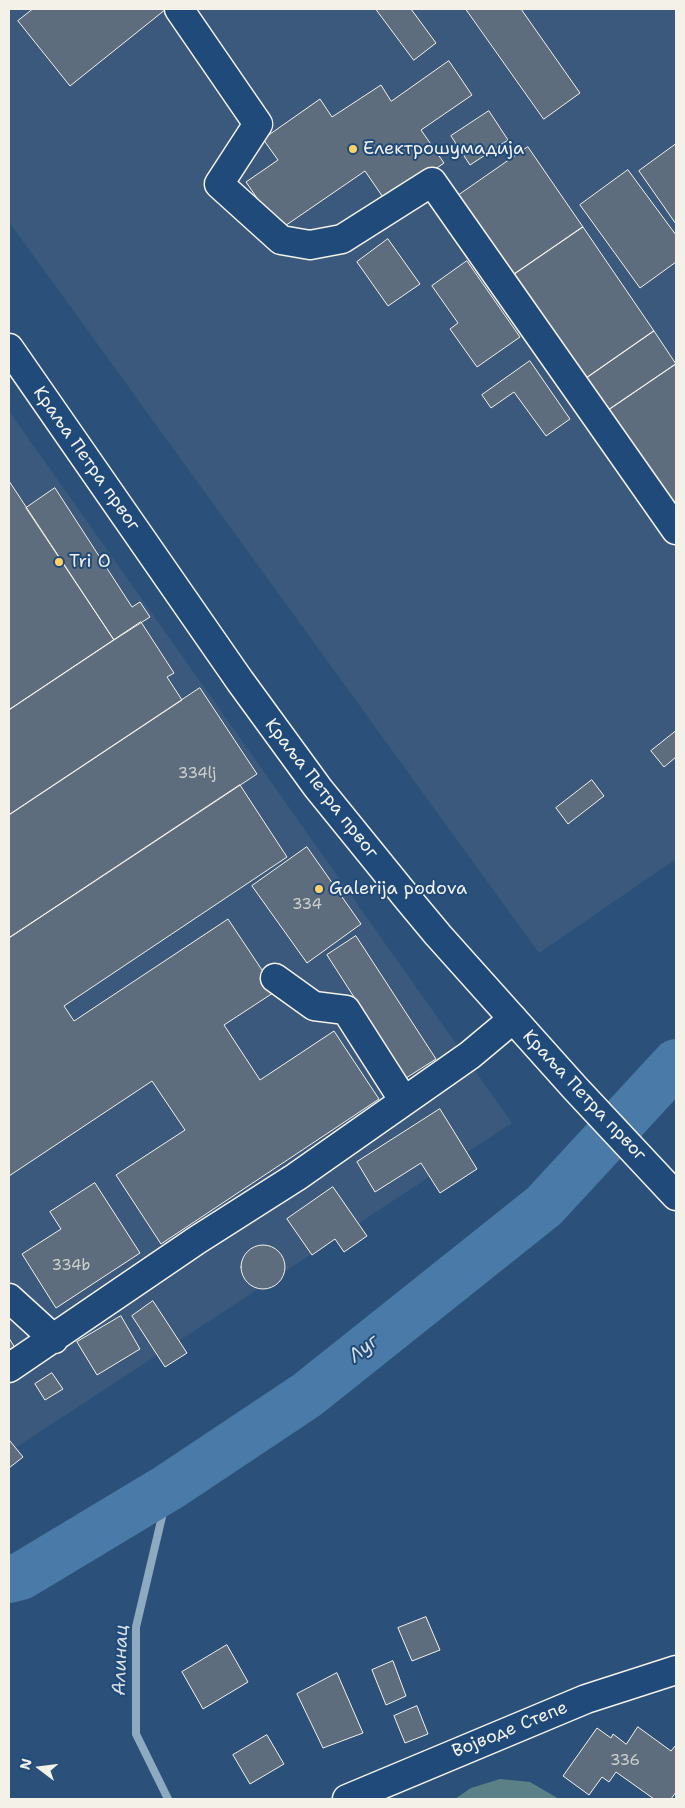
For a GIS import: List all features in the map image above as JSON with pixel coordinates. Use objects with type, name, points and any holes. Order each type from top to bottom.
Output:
[{"type":"main road","points":[[179,9],[258,124],[219,184],[281,240],[310,245],[342,239],[432,182],[676,530]]},
{"type":"main road","name":"Краља Петра првог","points":[[9,348],[240,681],[318,788],[408,899],[513,1019],[670,1189]]},
{"type":"main road","points":[[275,978],[314,1006],[346,1010],[404,1101]]},
{"type":"main road","points":[[9,1368],[197,1240],[296,1177],[470,1055],[513,1019]]},
{"type":"main road","points":[[9,1298],[54,1339]]},
{"type":"main road","name":"Војводе Степе","points":[[347,1799],[586,1699],[676,1670]]},
{"type":"shaded area","points":[[9,9],[676,9],[676,859],[539,953],[9,222]]},
{"type":"shaded area","points":[[9,411],[512,1123],[9,1452]]},
{"type":"green space","points":[[500,1779],[530,1782],[559,1799],[455,1799],[471,1788]]},
{"type":"building","points":[[33,9],[166,9],[70,86],[18,21]]},
{"type":"building","points":[[376,9],[411,9],[436,43],[414,60]]},
{"type":"building","points":[[466,9],[521,9],[580,93],[544,119]]},
{"type":"building","name":"Електрошумадија","points":[[449,61],[472,95],[421,130],[444,163],[387,203],[365,171],[279,230],[246,182],[278,160],[263,139],[320,99],[332,117],[381,85],[391,101]]},
{"type":"building","points":[[489,111],[508,140],[470,165],[451,136]]},
{"type":"building","points":[[676,144],[676,224],[639,171]]},
{"type":"building","points":[[528,147],[583,227],[513,275],[459,195]]},
{"type":"building","points":[[628,170],[676,235],[676,262],[640,288],[580,205]]},
{"type":"building","points":[[583,227],[654,331],[585,379],[513,275]]},
{"type":"building","points":[[388,239],[420,284],[388,306],[357,262]]},
{"type":"building","points":[[467,261],[520,337],[477,367],[450,329],[458,323],[432,286]]},
{"type":"building","points":[[654,331],[676,364],[607,411],[585,379]]},
{"type":"building","points":[[530,361],[570,419],[546,436],[514,392],[491,408],[482,395]]},
{"type":"building","points":[[676,364],[676,513],[607,411]]},
{"type":"building","points":[[9,481],[114,640],[9,710]]},
{"type":"building","points":[[55,488],[132,607],[140,602],[150,617],[114,640],[26,508]]},
{"type":"building","points":[[141,622],[174,673],[167,677],[182,700],[9,815],[9,710]]},
{"type":"building","points":[[200,688],[257,774],[9,938],[9,815]]},
{"type":"building","points":[[676,731],[676,757],[664,767],[651,751]]},
{"type":"building","points":[[592,780],[604,796],[568,824],[556,808]]},
{"type":"building","points":[[240,785],[287,857],[64,1006],[74,1021],[228,919],[276,991],[224,1025],[260,1080],[334,1031],[379,1099],[161,1244],[116,1175],[185,1130],[152,1081],[9,1176],[9,938]]},
{"type":"building","points":[[307,847],[361,924],[307,963],[252,886]]},
{"type":"building","points":[[356,936],[436,1059],[406,1078],[327,955]]},
{"type":"building","points":[[440,1109],[477,1169],[440,1193],[421,1163],[375,1192],[357,1162]]},
{"type":"building","points":[[95,1183],[140,1253],[56,1308],[22,1254],[61,1229],[50,1212]]},
{"type":"building","points":[[333,1187],[367,1236],[344,1252],[335,1239],[312,1255],[287,1219]]},
{"type":"building","points":[[263,1245],[275,1249],[281,1255],[285,1267],[281,1279],[275,1285],[263,1289],[251,1285],[245,1279],[241,1267],[245,1255],[251,1249]]},
{"type":"building","points":[[153,1301],[187,1353],[165,1367],[132,1316]]},
{"type":"building","points":[[121,1316],[140,1349],[97,1375],[77,1342]]},
{"type":"building","points":[[9,1338],[15,1348],[9,1352]]},
{"type":"building","points":[[52,1373],[63,1389],[45,1400],[35,1384]]},
{"type":"building","points":[[9,1442],[23,1457],[9,1468]]},
{"type":"building","points":[[426,1617],[440,1650],[412,1661],[398,1628]]},
{"type":"building","points":[[227,1645],[248,1682],[203,1709],[182,1672]]},
{"type":"building","points":[[393,1661],[406,1696],[386,1705],[372,1670]]},
{"type":"building","points":[[337,1673],[363,1733],[323,1748],[297,1694]]},
{"type":"building","points":[[417,1706],[428,1734],[405,1743],[394,1716]]},
{"type":"building","points":[[638,1727],[671,1751],[676,1747],[676,1792],[671,1799],[654,1799],[616,1772],[609,1782],[602,1777],[589,1795],[563,1776],[597,1728],[611,1738],[613,1734],[626,1744]]},
{"type":"building","points":[[267,1735],[284,1764],[250,1784],[233,1755]]},
{"type":"waterway","name":"Луг","points":[[9,1579],[21,1576],[169,1487],[307,1395],[544,1206],[676,1063]]},
{"type":"waterway","name":"Алинац","points":[[168,1799],[136,1734],[136,1627],[169,1487]]},
{"type":"place","name":"Електрошумадија","points":[[353,149]]},
{"type":"place","name":"Tri O","points":[[59,562]]},
{"type":"place","name":"Galerija podova","points":[[319,889]]}]
